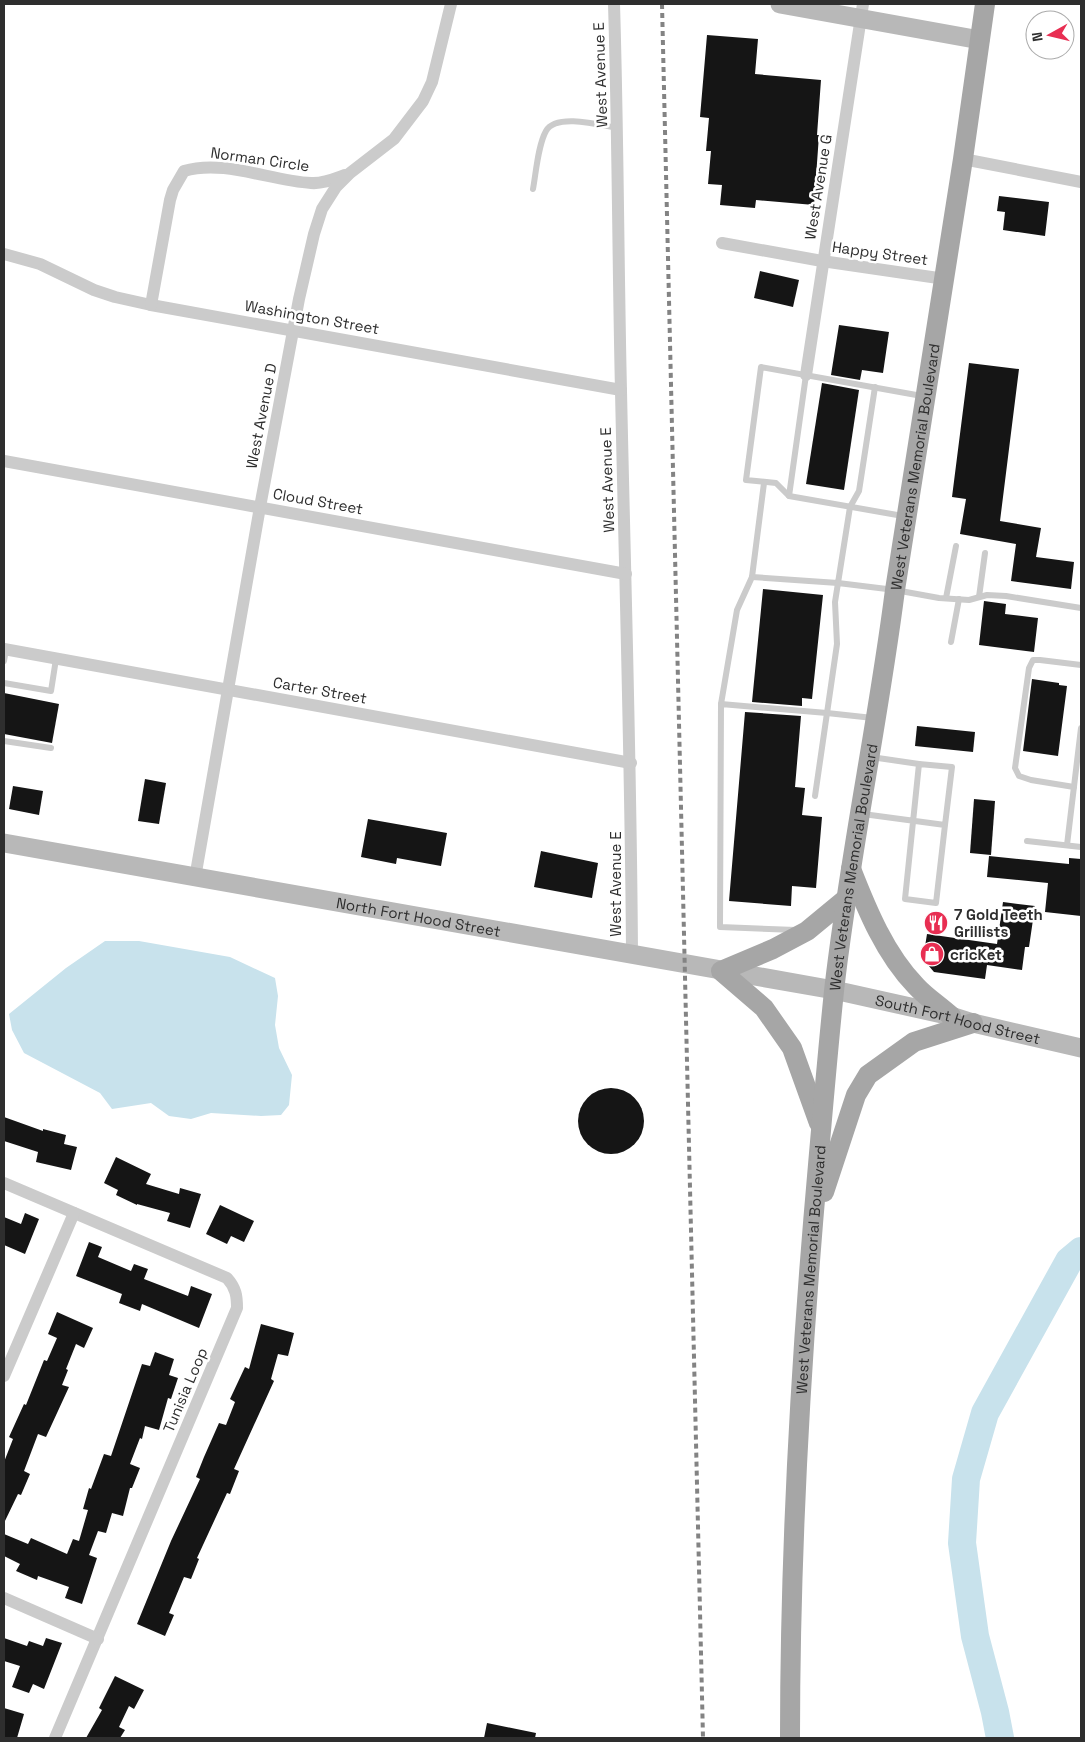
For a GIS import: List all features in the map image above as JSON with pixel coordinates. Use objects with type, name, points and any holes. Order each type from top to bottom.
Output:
[{"type":"main road","points":[[780,4],[861,11],[980,40]]},
{"type":"main road","name":"West Veterans Memorial Boulevard","points":[[790,1738],[798,1425],[813,1225],[834,990],[868,757],[887,652],[986,4]]},
{"type":"main road","name":"North Fort Hood Street","points":[[4,843],[834,990]]},
{"type":"main road","points":[[851,868],[871,918],[893,957],[916,986],[951,1016]]},
{"type":"main road","points":[[821,1129],[792,1048],[764,1008],[721,971],[773,949],[806,931],[847,898]]},
{"type":"main road","name":"South Fort Hood Street","points":[[834,990],[1081,1048]]},
{"type":"main road","points":[[813,1225],[856,1095],[868,1075],[914,1042],[973,1023]]},
{"type":"street","name":"West Avenue D","points":[[195,878],[260,507],[314,234],[322,209],[336,187],[350,173],[394,139],[424,101],[432,82],[450,4]]},
{"type":"street","name":"West Avenue E","points":[[614,4],[618,128],[621,390],[631,763],[632,955]]},
{"type":"street","name":"West Avenue G","points":[[806,375],[861,11]]},
{"type":"street","points":[[963,159],[1081,182]]},
{"type":"street","name":"Norman Circle","points":[[151,305],[170,200],[173,190],[184,172],[205,167],[312,184],[326,182],[350,173]]},
{"type":"street","name":"Happy Street","points":[[722,243],[822,261],[944,279]]},
{"type":"street","name":"Washington Street","points":[[4,254],[40,264],[94,290],[151,305],[621,390]]},
{"type":"street","name":"Cloud Street","points":[[4,461],[626,574]]},
{"type":"street","name":"Carter Street","points":[[4,653],[56,659],[631,763]]},
{"type":"street","name":"Tunisia Loop","points":[[4,1183],[228,1278],[234,1285],[237,1296],[237,1308],[55,1738]]},
{"type":"street","points":[[4,1376],[74,1213]]},
{"type":"street","points":[[4,1598],[98,1639]]},
{"type":"lane","points":[[533,189],[541,144],[546,130],[556,122],[572,121],[618,128]]},
{"type":"lane","points":[[907,516],[789,496],[776,483],[746,480],[761,367],[926,396]]},
{"type":"lane","points":[[789,496],[806,375]]},
{"type":"lane","points":[[816,796],[837,644],[835,602],[850,507],[859,491],[875,387]]},
{"type":"lane","points":[[764,483],[752,577],[737,610],[721,704],[720,927],[806,931]]},
{"type":"lane","points":[[946,598],[956,546]]},
{"type":"lane","points":[[979,597],[985,553]]},
{"type":"lane","points":[[752,577],[838,583],[969,600],[987,595],[1006,596],[1081,608]]},
{"type":"lane","points":[[951,642],[959,599]]},
{"type":"lane","points":[[4,683],[51,691],[56,659]]},
{"type":"lane","points":[[1074,787],[1031,780],[1019,776],[1015,768],[1029,668],[1032,660],[1081,666]]},
{"type":"lane","points":[[721,704],[875,718]]},
{"type":"lane","points":[[1068,845],[1081,728]]},
{"type":"lane","points":[[4,741],[51,748]]},
{"type":"lane","points":[[868,757],[952,767],[936,903],[905,899],[919,764]]},
{"type":"lane","points":[[860,813],[945,825]]},
{"type":"lane","points":[[1027,841],[1081,847]]},
{"type":"water","points":[[105,941],[139,941],[230,957],[275,978],[278,996],[275,1025],[279,1048],[292,1075],[289,1105],[281,1115],[261,1116],[211,1113],[191,1119],[169,1116],[151,1103],[112,1109],[100,1093],[24,1053],[12,1030],[9,1014],[66,968]]},
{"type":"building","points":[[707,35],[758,39],[755,74],[821,80],[814,205],[756,200],[755,208],[720,205],[722,185],[708,184],[711,151],[706,151],[709,118],[700,117]]},
{"type":"building","points":[[999,196],[1049,202],[1045,236],[1003,230],[1005,212],[997,211]]},
{"type":"building","points":[[760,271],[799,280],[793,307],[754,298]]},
{"type":"building","points":[[839,325],[889,332],[883,373],[862,370],[860,380],[831,375]]},
{"type":"building","points":[[969,363],[1019,369],[1000,521],[1041,528],[1036,557],[1074,562],[1071,589],[1011,581],[1016,544],[960,534],[966,499],[952,497]]},
{"type":"building","points":[[822,383],[859,390],[844,490],[806,484]]},
{"type":"building","points":[[763,589],[823,595],[812,699],[802,698],[802,706],[752,702]]},
{"type":"building","points":[[984,601],[1006,604],[1005,614],[1038,618],[1034,652],[979,645]]},
{"type":"building","points":[[1032,679],[1067,686],[1058,756],[1023,751]]},
{"type":"building","points":[[4,693],[59,704],[52,743],[4,734]]},
{"type":"building","points":[[745,712],[801,716],[795,787],[805,788],[802,815],[822,817],[816,888],[792,886],[791,906],[729,901]]},
{"type":"building","points":[[917,726],[975,732],[973,752],[915,746]]},
{"type":"building","points":[[145,779],[166,783],[159,824],[138,821]]},
{"type":"building","points":[[13,786],[43,791],[39,815],[9,809]]},
{"type":"building","points":[[974,799],[995,801],[991,855],[970,853]]},
{"type":"building","points":[[368,819],[447,833],[441,866],[397,858],[396,864],[361,857]]},
{"type":"building","points":[[541,851],[598,863],[592,898],[534,887]]},
{"type":"building","points":[[989,856],[1069,864],[1069,858],[1081,859],[1081,916],[1045,912],[1048,883],[987,877]]},
{"type":"building","points":[[1003,902],[1035,906],[1029,947],[1025,947],[1022,970],[987,965],[985,979],[934,972],[923,959],[927,934],[997,944]]},
{"type":"building","points":[[611,1088],[624,1091],[634,1098],[641,1108],[644,1121],[641,1134],[634,1144],[624,1151],[611,1154],[598,1151],[588,1144],[581,1134],[578,1121],[581,1108],[588,1098],[598,1091]]},
{"type":"building","points":[[4,1117],[43,1131],[43,1129],[66,1135],[64,1144],[77,1147],[71,1170],[36,1162],[38,1152],[4,1141]]},
{"type":"building","points":[[116,1157],[151,1174],[146,1184],[179,1194],[180,1188],[201,1194],[190,1228],[167,1221],[170,1213],[137,1205],[116,1195],[118,1190],[104,1183]]},
{"type":"building","points":[[220,1205],[254,1221],[244,1242],[231,1236],[227,1244],[206,1234]]},
{"type":"building","points":[[25,1213],[39,1219],[25,1254],[4,1245],[4,1217],[21,1224]]},
{"type":"building","points":[[89,1242],[102,1247],[98,1257],[131,1271],[134,1264],[148,1269],[144,1279],[188,1296],[191,1286],[212,1294],[199,1328],[142,1304],[140,1311],[119,1303],[122,1294],[76,1276]]},
{"type":"building","points":[[57,1312],[93,1328],[84,1348],[76,1344],[62,1385],[69,1387],[46,1437],[38,1434],[24,1471],[30,1474],[21,1495],[18,1494],[4,1523],[4,1462],[13,1439],[9,1437],[24,1404],[26,1405],[44,1360],[47,1361],[57,1338],[48,1334]]},
{"type":"building","points":[[261,1324],[294,1333],[288,1356],[278,1354],[271,1379],[274,1381],[234,1469],[239,1471],[230,1494],[227,1493],[197,1558],[199,1559],[191,1579],[184,1577],[169,1613],[174,1615],[165,1636],[137,1624],[171,1541],[200,1479],[196,1477],[219,1423],[226,1425],[235,1402],[230,1399],[245,1367],[249,1369]]},
{"type":"building","points":[[155,1352],[174,1359],[169,1375],[178,1378],[171,1399],[168,1398],[159,1430],[145,1426],[142,1439],[140,1438],[130,1464],[140,1468],[132,1488],[130,1488],[123,1516],[112,1513],[106,1533],[98,1531],[89,1555],[97,1558],[82,1604],[65,1598],[69,1587],[38,1576],[37,1580],[16,1571],[20,1564],[4,1556],[4,1534],[28,1544],[31,1538],[67,1554],[73,1539],[79,1541],[88,1510],[83,1509],[89,1488],[91,1489],[104,1454],[111,1456],[142,1364],[150,1366]]},
{"type":"building","points":[[4,1638],[27,1646],[29,1641],[43,1646],[46,1638],[62,1643],[44,1689],[33,1684],[29,1693],[12,1687],[20,1666],[4,1661]]},
{"type":"building","points":[[115,1676],[144,1690],[134,1709],[129,1706],[119,1727],[125,1730],[120,1738],[86,1738],[102,1710],[99,1708]]},
{"type":"building","points":[[4,1708],[24,1714],[17,1738],[4,1738]]},
{"type":"building","points":[[487,1723],[536,1733],[535,1738],[484,1738]]},
{"type":"waterway","points":[[1000,1738],[975,1636],[962,1543],[966,1479],[985,1413],[1069,1261],[1081,1251]]},
{"type":"railway","points":[[662,4],[703,1738]]},
{"type":"place","name":"7 Gold Teeth Grillists","points":[[936,923]]},
{"type":"place","name":"cricKet","points":[[932,954]]}]
